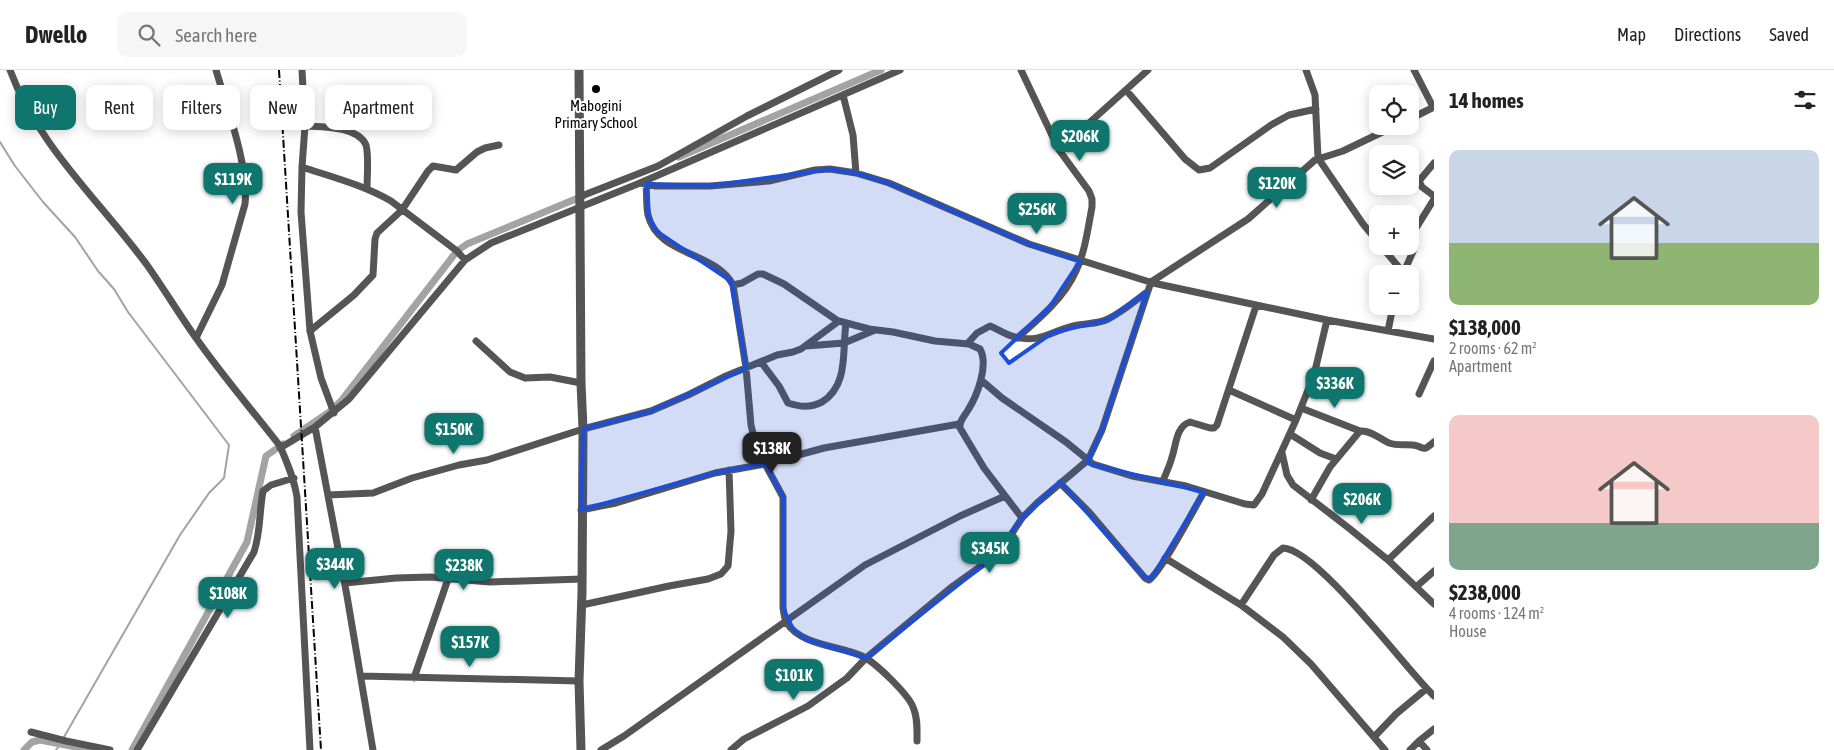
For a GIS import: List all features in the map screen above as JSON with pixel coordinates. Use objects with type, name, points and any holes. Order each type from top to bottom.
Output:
[{"type":"street","points":[[10,70],[19,94],[34,121],[57,154],[147,265],[196,338],[280,448],[294,478],[302,570],[310,750]]},
{"type":"street","points":[[196,338],[222,285],[245,204],[246,191],[240,157],[216,70]]},
{"type":"street","points":[[302,70],[303,85]]},
{"type":"street","points":[[579,70],[579,208],[583,429],[582,605],[579,680],[581,750]]},
{"type":"street","points":[[579,197],[658,166],[747,116],[839,70]]},
{"type":"street","points":[[280,448],[315,427],[333,409],[349,399],[466,260],[491,243],[644,183],[900,70]]},
{"type":"street","points":[[1017,338],[1049,308],[1071,280],[1080,261],[1092,207],[1089,191],[1059,150],[1022,70]]},
{"type":"street","points":[[1059,150],[1148,70]]},
{"type":"street","points":[[1306,70],[1315,94],[1318,158],[1369,231]]},
{"type":"street","points":[[1414,70],[1433,107],[1419,114]]},
{"type":"street","points":[[1126,90],[1185,160],[1199,170],[1210,168],[1271,125],[1289,115],[1316,109]]},
{"type":"street","points":[[843,95],[853,135],[856,173]]},
{"type":"street","points":[[315,126],[329,127],[358,136],[366,147],[367,189]]},
{"type":"street","points":[[305,130],[301,212],[310,331],[321,378],[333,409]]},
{"type":"street","points":[[731,750],[744,739],[816,701],[847,678],[866,658],[953,586],[992,558],[1005,544],[1022,518],[1088,460],[1102,430],[1151,282],[1244,222],[1318,158],[1343,151],[1376,135]]},
{"type":"street","points":[[310,331],[354,295],[373,275],[376,233],[402,210],[431,168],[439,166],[456,170],[477,152],[499,145]]},
{"type":"street","points":[[1407,265],[1415,248],[1413,233],[1434,198],[1422,187],[1419,181],[1434,163]]},
{"type":"street","points":[[302,167],[367,189],[391,201],[457,251],[466,260]]},
{"type":"street","points":[[644,183],[656,186],[710,186],[769,180],[815,170],[830,169],[856,173],[889,183],[1029,244],[1151,282],[1256,306],[1434,339]]},
{"type":"street","points":[[644,183],[648,216],[656,231],[666,242],[715,267],[733,285],[755,442],[783,497],[782,608],[786,622],[805,639],[866,658],[902,691],[913,706],[917,720],[917,741]]},
{"type":"street","points":[[1388,255],[1396,265]]},
{"type":"street","points":[[582,510],[616,503],[729,470],[765,464],[824,448],[959,424],[971,405],[981,380],[981,350],[973,345],[935,341],[838,321],[784,284],[763,274],[758,274],[742,283],[733,285]]},
{"type":"street","points":[[967,344],[977,333],[990,326],[1017,338],[1042,338],[1079,325],[1096,324],[1109,319],[1148,292]]},
{"type":"street","points":[[1163,481],[1182,427],[1190,422],[1210,428],[1216,427],[1256,306]]},
{"type":"street","points":[[1388,331],[1391,315]]},
{"type":"street","points":[[981,380],[1002,398],[1098,466],[1254,505],[1262,494],[1301,408],[1314,375],[1327,320]]},
{"type":"street","points":[[328,494],[373,493],[412,478],[459,465],[487,460],[583,429],[651,411],[688,396],[726,376],[784,353],[793,352],[838,321]]},
{"type":"street","points":[[761,362],[779,386],[788,403],[800,407],[816,405],[835,391],[839,384],[842,374],[846,323]]},
{"type":"street","points":[[804,346],[844,343],[875,330]]},
{"type":"street","points":[[476,341],[510,372],[525,378],[550,377],[581,384]]},
{"type":"street","points":[[1419,394],[1434,361]]},
{"type":"street","points":[[1229,390],[1296,420]]},
{"type":"street","points":[[1301,408],[1372,434],[1390,443],[1416,446],[1421,449],[1434,442]]},
{"type":"street","points":[[959,424],[963,435],[1022,518]]},
{"type":"street","points":[[315,427],[345,583],[373,750]]},
{"type":"street","points":[[1311,500],[1336,459],[1360,431]]},
{"type":"street","points":[[1290,434],[1320,453],[1336,459]]},
{"type":"street","points":[[1282,452],[1289,481],[1388,560],[1434,604]]},
{"type":"street","points":[[582,605],[716,577],[725,571],[728,566],[731,531],[729,470]]},
{"type":"street","points":[[137,750],[254,552],[259,537],[263,491],[271,485],[294,478]]},
{"type":"street","points":[[1060,483],[1089,512],[1145,578],[1151,579],[1204,492]]},
{"type":"street","points":[[601,750],[624,736],[865,565],[960,516],[1005,496]]},
{"type":"street","points":[[1388,560],[1434,516]]},
{"type":"street","points":[[1241,605],[1274,555],[1283,548],[1288,548],[1313,564],[1337,586],[1434,696]]},
{"type":"street","points":[[1165,558],[1241,605],[1298,650],[1385,750]]},
{"type":"street","points":[[1416,587],[1434,571]]},
{"type":"street","points":[[345,583],[430,577],[490,582],[582,579]]},
{"type":"street","points":[[414,678],[448,579]]},
{"type":"street","points":[[361,676],[579,680]]},
{"type":"street","points":[[1374,738],[1396,714],[1426,689]]},
{"type":"street","points":[[1410,750],[1434,730]]},
{"type":"street","points":[[31,732],[110,750]]},
{"type":"street","points":[[65,750],[66,741]]},
{"type":"street","points":[[1419,741],[1427,750]]},
{"type":"highlighted area","points":[[830,169],[856,173],[889,183],[1029,244],[1080,261],[1049,308],[1001,353],[1009,363],[1052,333],[1109,319],[1147,292],[1102,430],[1087,463],[1204,492],[1151,579],[1145,578],[1060,482],[1022,518],[992,558],[866,658],[805,639],[793,629],[783,608],[783,497],[765,464],[715,473],[581,510],[583,429],[651,411],[746,368],[731,281],[656,231],[648,216],[646,184],[710,186]]},
{"type":"waterway","points":[[679,157],[881,70]]},
{"type":"waterway","points":[[0,142],[15,166],[43,202],[75,237],[98,271],[114,289],[128,312],[229,445],[224,478],[209,493],[180,535],[64,737]]},
{"type":"waterway","points":[[294,436],[328,413],[342,400],[457,251],[467,244],[583,196]]},
{"type":"waterway","points":[[132,750],[247,542],[266,456],[283,444]]},
{"type":"waterway","points":[[24,750],[32,742],[40,740],[91,750]]},
{"type":"waterway","points":[[56,750],[62,742]]},
{"type":"railway","points":[[279,70],[321,750]]},
{"type":"place","name":"Mabogini Primary School","points":[[596,89]]}]
